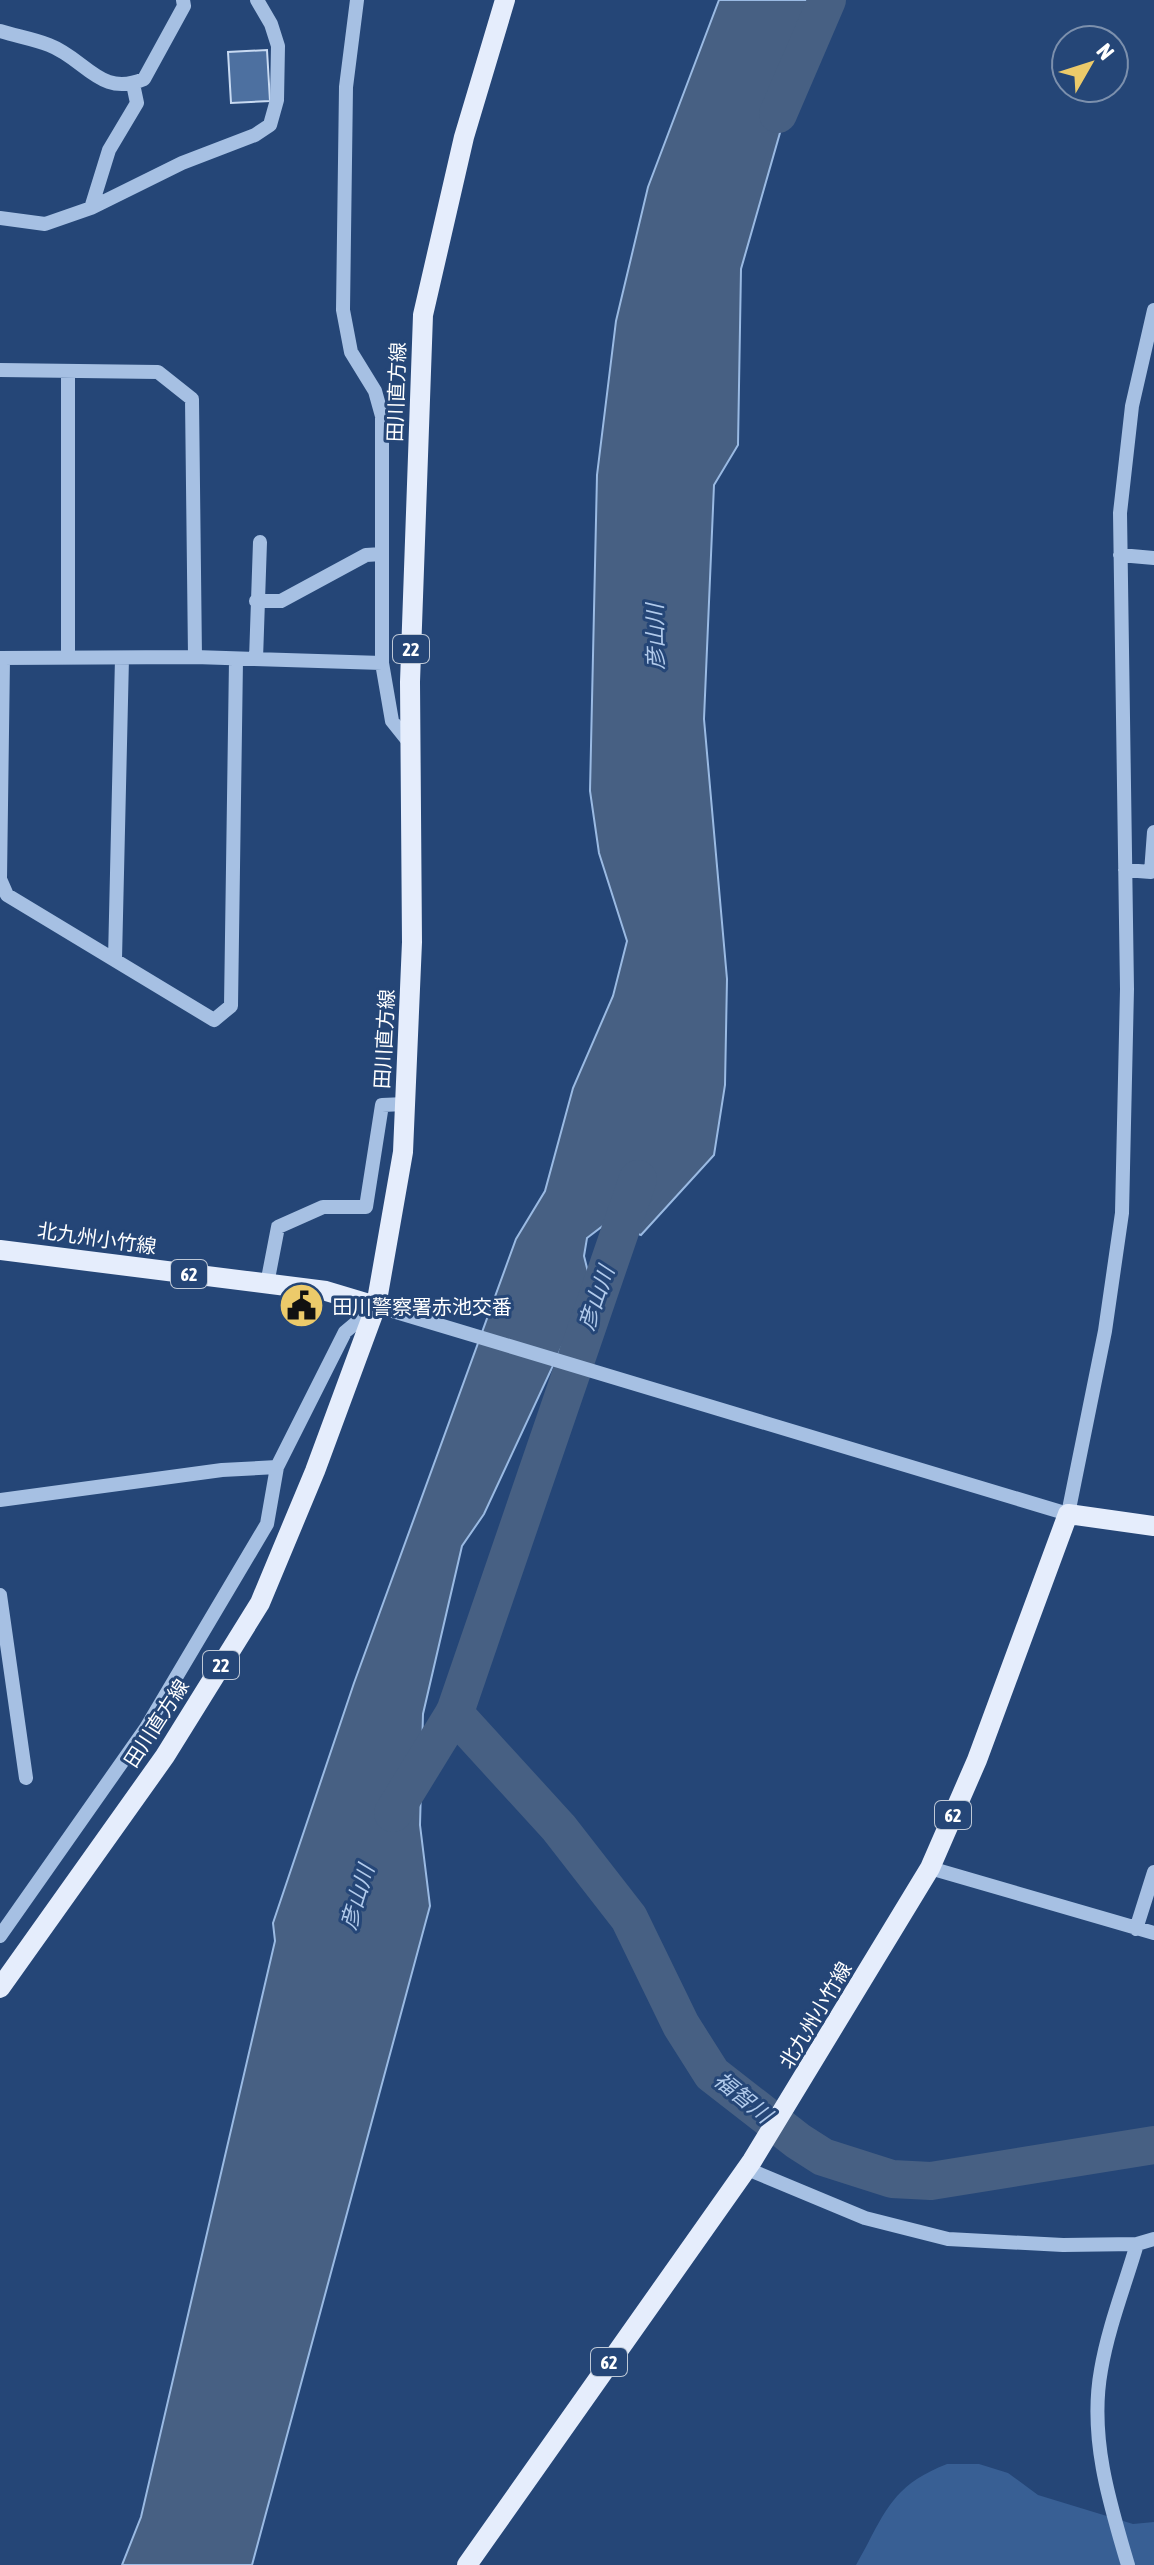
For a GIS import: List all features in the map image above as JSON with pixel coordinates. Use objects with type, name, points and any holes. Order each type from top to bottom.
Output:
[{"type":"main road","name":"田川直方線","points":[[0,1988],[165,1756],[260,1603],[315,1471],[376,1306],[403,1152],[412,942],[410,682],[423,315],[464,137],[505,0]]},
{"type":"main road","name":"北九州小竹線","points":[[0,1250],[326,1291],[376,1306]]},
{"type":"main road","points":[[1068,1514],[1154,1526]]},
{"type":"main road","name":"北九州小竹線","points":[[467,2565],[748,2165],[794,2095],[930,1868],[977,1760],[1068,1514]]},
{"type":"street","points":[[0,31],[50,45],[109,85],[133,84],[144,79],[184,6],[183,0]]},
{"type":"street","points":[[0,218],[45,224],[91,208],[182,163],[255,135],[270,125],[277,100],[278,46],[271,24],[257,0]]},
{"type":"street","points":[[357,0],[346,87],[343,310],[351,352],[375,391],[382,416],[382,663],[392,721],[412,746]]},
{"type":"street","points":[[91,208],[109,150],[137,103],[133,84]]},
{"type":"street","points":[[0,1936],[146,1728],[267,1524],[277,1467],[345,1332],[376,1306],[401,1311],[1068,1514],[1105,1331],[1122,1213],[1127,989],[1120,513],[1132,406],[1154,310]]},
{"type":"street","points":[[0,370],[158,372],[192,399],[195,657]]},
{"type":"street","points":[[68,372],[68,657]]},
{"type":"street","points":[[256,659],[260,542]]},
{"type":"street","points":[[256,601],[281,601],[366,555],[382,554]]},
{"type":"street","points":[[1120,555],[1154,558]]},
{"type":"street","points":[[236,660],[231,1006],[214,1020],[7,895],[0,879],[2,658],[195,657],[382,663]]},
{"type":"street","points":[[115,959],[122,658]]},
{"type":"street","points":[[1125,870],[1151,872],[1154,832]]},
{"type":"street","points":[[267,1284],[278,1227],[323,1207],[366,1207],[382,1105],[405,1104]]},
{"type":"street","points":[[0,1500],[222,1470],[277,1467]]},
{"type":"street","points":[[0,1598],[26,1778]]},
{"type":"street","points":[[930,1868],[1154,1933]]},
{"type":"street","points":[[1136,1929],[1154,1872]]},
{"type":"street","points":[[748,2165],[865,2218],[948,2239],[1063,2245],[1137,2244],[1154,2239]]},
{"type":"street","points":[[1128,2565],[1107,2494],[1098,2432],[1101,2370],[1137,2244]]},
{"type":"shaded area","points":[[947,2464],[979,2464],[1008,2473],[1038,2495],[1133,2524],[1154,2522],[1154,2565],[856,2565],[883,2516],[901,2492]]},
{"type":"water","points":[[719,0],[818,0],[741,269],[738,445],[714,485],[704,719],[727,979],[725,1085],[714,1155],[641,1235],[608,1222],[587,1238],[584,1256],[591,1284],[484,1514],[462,1546],[423,1714],[420,1825],[430,1906],[252,2565],[122,2565],[141,2517],[275,1941],[273,1923],[354,1683],[516,1239],[545,1191],[573,1088],[613,996],[627,941],[599,853],[590,791],[597,475],[616,321],[648,187]]},
{"type":"building","points":[[267,50],[270,101],[231,103],[228,52]]},
{"type":"waterway","name":"彦山川","points":[[778,114],[827,0]]},
{"type":"waterway","name":"彦山川","points":[[393,1813],[455,1712],[638,1179]]},
{"type":"waterway","name":"福智川","points":[[454,1713],[559,1828],[629,1918],[681,2025],[712,2074],[823,2157],[892,2179],[931,2181],[1154,2145]]},
{"type":"place","name":"田川警察署赤池交番","points":[[301,1306]]}]
